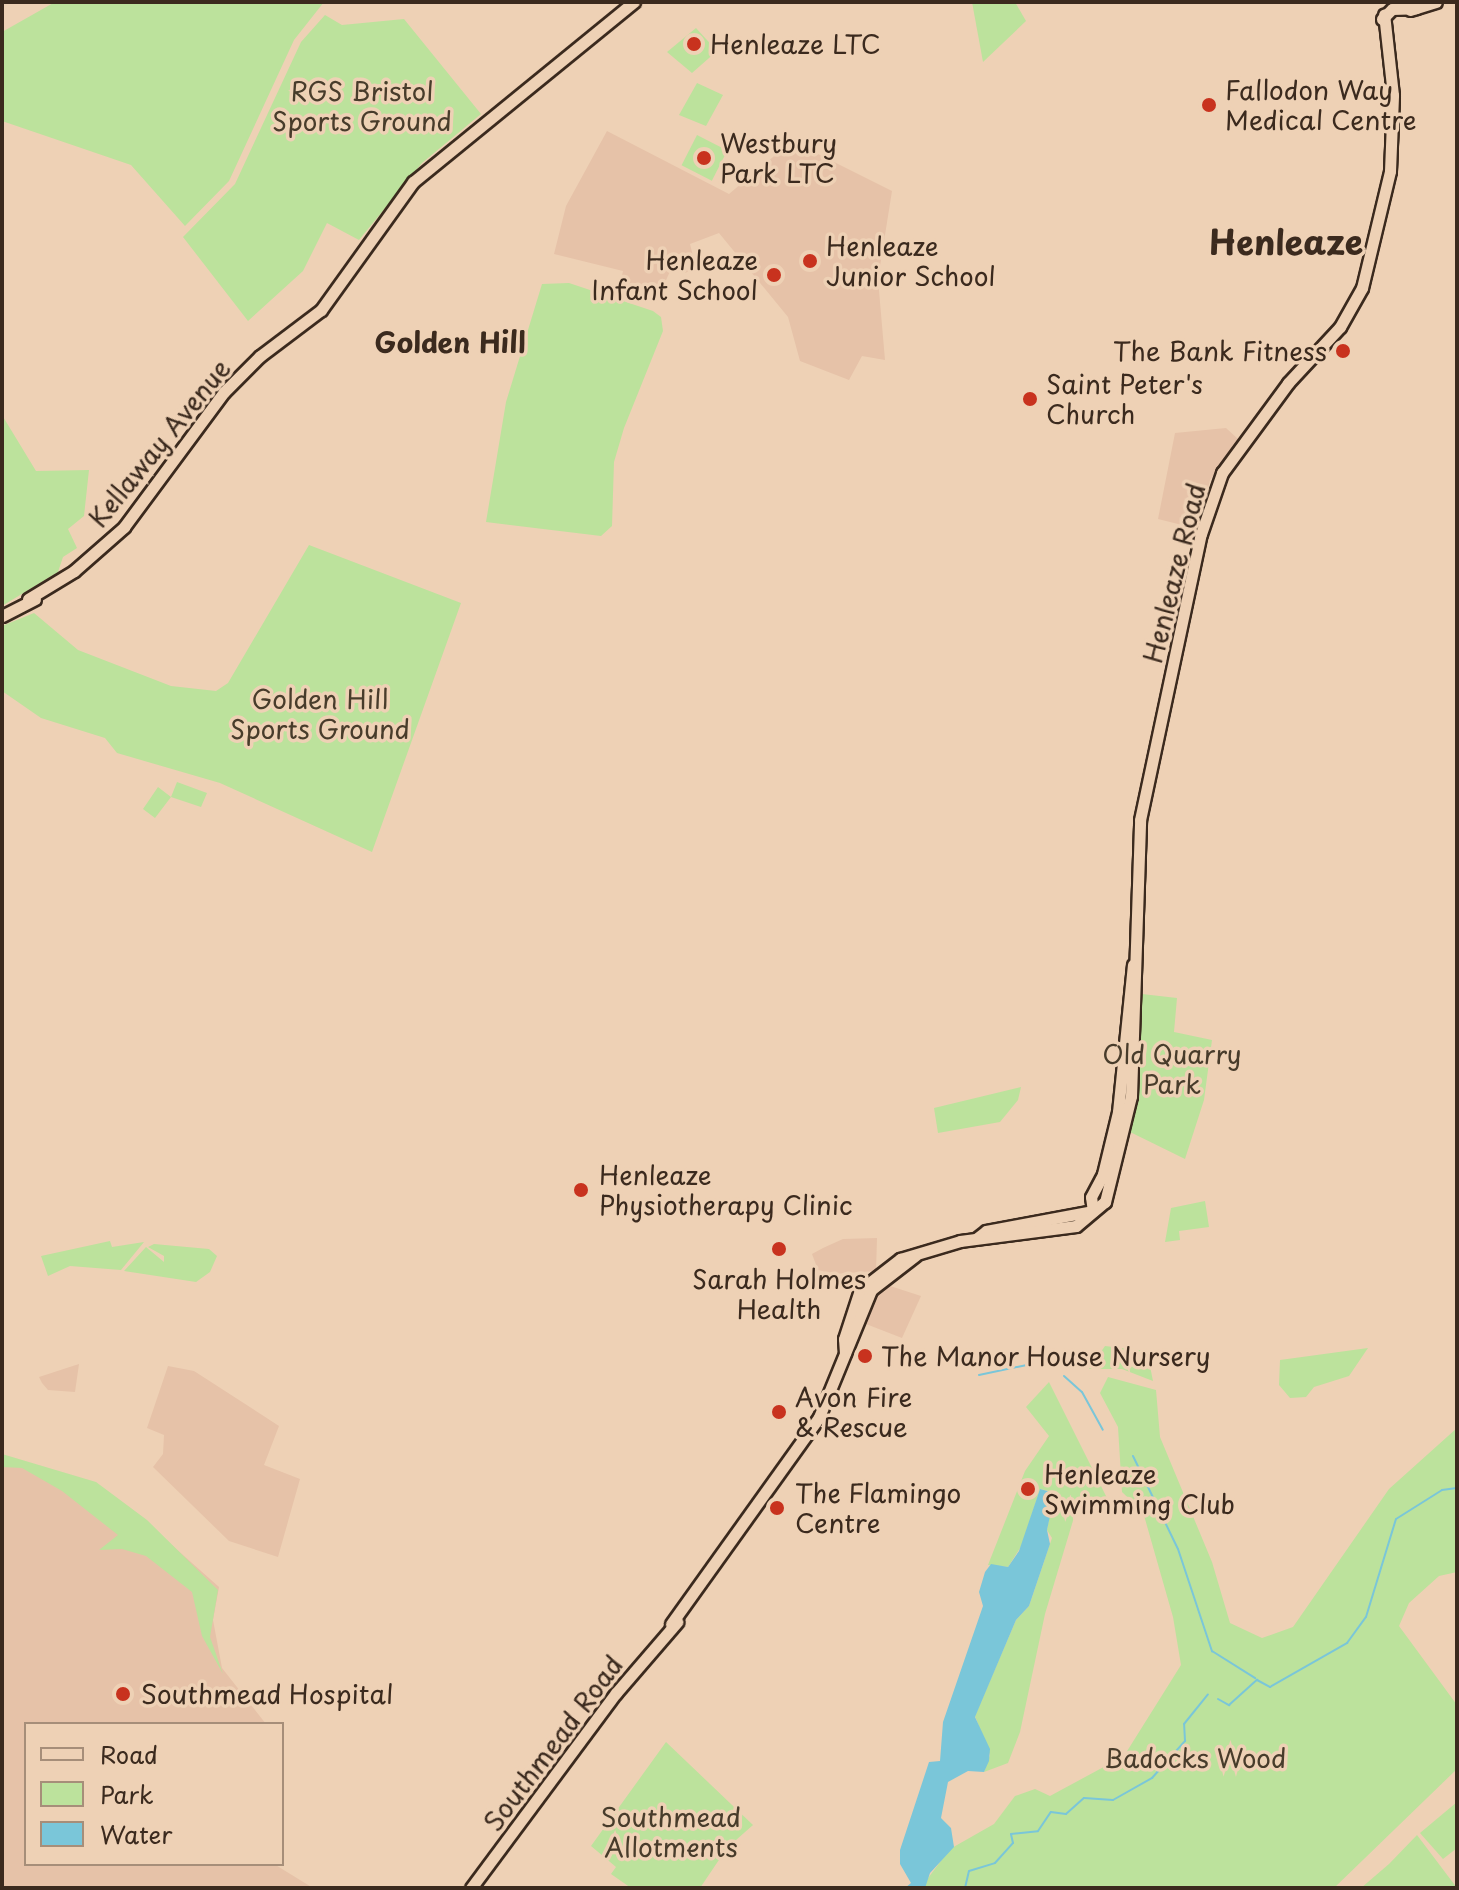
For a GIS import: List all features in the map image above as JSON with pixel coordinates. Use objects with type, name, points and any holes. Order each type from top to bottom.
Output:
[{"type":"main road","name":"Kellaway Avenue","points":[[2,616],[60,580],[124,527],[197,424],[248,366],[321,310],[413,182],[634,2]]},
{"type":"main road","name":"Henleaze Road","points":[[1093,1211],[1091,1197],[1103,1174],[1118,1112],[1128,981],[1135,961],[1143,801],[1211,496],[1259,421],[1340,327],[1362,288],[1390,171],[1393,95],[1389,52],[1380,24],[1384,14],[1436,2]]},
{"type":"main road","name":"Southmead Road","points":[[471,1888],[671,1624],[819,1417],[866,1293],[915,1256],[977,1238],[986,1231],[1093,1211]]},
{"type":"shaded area","name":"Henleaze Junior School","points":[[607,131],[729,194],[792,141],[892,191],[878,279],[885,360],[862,356],[849,380],[800,361],[788,317],[719,233],[690,244],[696,268],[685,273],[671,269],[656,303],[619,290],[623,271],[554,254],[566,206]]},
{"type":"shaded area","points":[[1226,428],[1238,439],[1210,480],[1198,529],[1158,519],[1175,433]]},
{"type":"shaded area","points":[[877,1238],[876,1271],[834,1274],[818,1270],[812,1254],[823,1248],[843,1239]]},
{"type":"shaded area","points":[[887,1285],[921,1296],[902,1338],[866,1324],[879,1289]]},
{"type":"shaded area","points":[[79,1364],[75,1392],[48,1390],[39,1377]]},
{"type":"shaded area","points":[[168,1366],[194,1371],[279,1426],[264,1465],[300,1479],[278,1557],[229,1541],[153,1467],[163,1454],[164,1435],[147,1428]]},
{"type":"shaded area","name":"Southmead Hospital","points":[[2,1458],[138,1515],[219,1587],[213,1620],[222,1668],[264,1722],[24,1722],[24,1866],[277,1866],[313,1888],[2,1888]]},
{"type":"green space","points":[[55,2],[324,2],[294,40],[229,181],[185,226],[131,165],[2,121],[2,32]]},
{"type":"green space","points":[[972,2],[1015,2],[1026,21],[983,62]]},
{"type":"green space","name":"RGS Bristol Sports Ground","points":[[325,15],[342,25],[404,19],[481,114],[422,163],[359,240],[327,223],[303,271],[248,321],[183,237],[235,184],[301,42]]},
{"type":"green space","name":"Henleaze LTC","points":[[696,28],[717,51],[692,73],[667,52]]},
{"type":"green space","name":"Henleaze LTC","points":[[697,83],[723,95],[706,126],[679,115]]},
{"type":"green space","name":"Westbury Park LTC","points":[[697,135],[727,150],[712,181],[682,165]]},
{"type":"green space","points":[[569,283],[653,311],[661,317],[663,331],[624,428],[614,462],[612,526],[601,536],[486,522],[506,402],[542,284]]},
{"type":"green space","points":[[2,415],[36,471],[89,470],[84,516],[68,529],[77,548],[63,557],[58,572],[2,606]]},
{"type":"green space","name":"Golden Hill Sports Ground","points":[[309,545],[461,603],[372,852],[220,783],[117,753],[105,738],[41,718],[2,691],[2,626],[34,613],[78,650],[171,686],[216,691],[228,683]]},
{"type":"green space","points":[[177,782],[207,793],[201,807],[171,797]]},
{"type":"green space","points":[[158,787],[171,797],[155,818],[143,809]]},
{"type":"green space","name":"Old Quarry Park","points":[[1142,994],[1177,998],[1174,1032],[1212,1040],[1204,1100],[1185,1159],[1128,1131]]},
{"type":"green space","points":[[1021,1087],[1018,1100],[1000,1122],[938,1133],[934,1108]]},
{"type":"green space","points":[[1205,1201],[1209,1227],[1179,1231],[1180,1240],[1165,1242],[1171,1208]]},
{"type":"green space","points":[[110,1241],[112,1247],[144,1242],[121,1270],[70,1266],[48,1276],[41,1256]]},
{"type":"green space","points":[[154,1244],[209,1249],[217,1256],[210,1272],[196,1282],[124,1271],[146,1247],[164,1262],[164,1256],[148,1247]]},
{"type":"green space","points":[[1105,1346],[1147,1351],[1153,1381],[1122,1369],[1089,1369]]},
{"type":"green space","points":[[1368,1348],[1349,1376],[1314,1387],[1306,1397],[1290,1398],[1279,1385],[1280,1360]]},
{"type":"green space","name":"Badocks Wood","points":[[1108,1377],[1156,1390],[1160,1437],[1212,1562],[1230,1623],[1262,1638],[1293,1627],[1389,1489],[1457,1428],[1457,1572],[1439,1576],[1409,1603],[1399,1626],[1457,1705],[1457,1769],[1334,1888],[922,1886],[950,1849],[994,1824],[1015,1796],[1035,1789],[1050,1796],[1124,1756],[1181,1665],[1173,1617],[1143,1512],[1122,1492],[1118,1427],[1100,1393]]},
{"type":"green space","points":[[1049,1382],[1108,1500],[1078,1504],[1045,1614],[1020,1732],[1008,1763],[984,1772],[990,1755],[975,1716],[1016,1620],[1029,1606],[1052,1538],[1047,1530],[1054,1492],[1040,1489],[1022,1545],[1008,1567],[988,1565],[1025,1471],[1049,1436],[1026,1407]]},
{"type":"green space","points":[[2,1454],[96,1482],[147,1520],[218,1590],[210,1637],[223,1674],[202,1636],[192,1592],[146,1556],[122,1549],[99,1550],[118,1535],[62,1491],[22,1468],[2,1467]]},
{"type":"green space","name":"Southmead Allotments","points":[[666,1742],[753,1825],[727,1848],[700,1888],[631,1888],[611,1874],[616,1867],[591,1846]]},
{"type":"green space","points":[[1457,1802],[1457,1848],[1443,1859],[1420,1833]]},
{"type":"green space","points":[[1417,1835],[1457,1888],[1361,1888],[1389,1864]]},
{"type":"water","points":[[1040,1489],[1055,1493],[1047,1530],[1050,1544],[1029,1606],[1016,1620],[975,1717],[990,1749],[989,1761],[984,1772],[968,1771],[948,1782],[941,1818],[951,1828],[954,1847],[930,1873],[925,1888],[905,1888],[911,1883],[900,1864],[900,1850],[929,1762],[940,1761],[943,1722],[983,1606],[979,1592],[985,1572],[991,1564],[1008,1567],[1019,1551]]},
{"type":"waterway","points":[[979,1375],[1027,1365]]},
{"type":"waterway","points":[[1064,1376],[1082,1392],[1103,1430]]},
{"type":"waterway","points":[[1133,1456],[1178,1549],[1212,1651],[1255,1678]]},
{"type":"waterway","points":[[1218,1699],[1229,1705],[1257,1680],[1270,1687],[1347,1643],[1366,1617],[1396,1519],[1442,1490],[1457,1488]]},
{"type":"waterway","points":[[965,1888],[969,1871],[995,1863],[1013,1843],[1011,1834],[1038,1831],[1051,1812],[1066,1814],[1084,1798],[1113,1800],[1152,1778],[1185,1741],[1184,1724],[1208,1694]]},
{"type":"place","name":"Henleaze LTC","points":[[694,44]]},
{"type":"place","name":"Fallodon Way Medical Centre","points":[[1209,105]]},
{"type":"place","name":"Westbury Park LTC","points":[[704,158]]},
{"type":"place","name":"Henleaze Junior School","points":[[810,261]]},
{"type":"place","name":"Henleaze Infant School","points":[[774,275]]},
{"type":"place","name":"The Bank Fitness","points":[[1343,351]]},
{"type":"place","name":"Saint Peter's Church","points":[[1030,399]]},
{"type":"place","name":"Henleaze Physiotherapy Clinic","points":[[581,1190]]},
{"type":"place","name":"Sarah Holmes Health","points":[[779,1249]]},
{"type":"place","name":"The Manor House Nursery","points":[[865,1356]]},
{"type":"place","name":"Avon Fire & Rescue","points":[[779,1412]]},
{"type":"place","name":"Henleaze Swimming Club","points":[[1028,1489]]},
{"type":"place","name":"The Flamingo Centre","points":[[777,1508]]},
{"type":"place","name":"Southmead Hospital","points":[[123,1694]]},
{"type":"district","name":"Henleaze","points":[[1286,242]]},
{"type":"district","name":"Golden Hill","points":[[450,342]]}]
